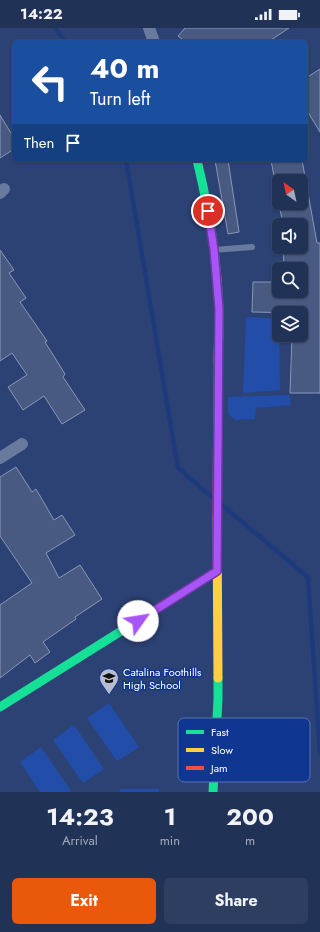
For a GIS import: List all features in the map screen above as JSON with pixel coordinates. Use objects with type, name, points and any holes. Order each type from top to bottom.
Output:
[{"type":"street","points":[[149,28],[153,40]]},
{"type":"street","points":[[197,162],[206,198],[214,250],[219,309],[217,718]]},
{"type":"street","points":[[0,458],[22,444]]},
{"type":"street","points":[[0,708],[217,571]]},
{"type":"street","points":[[213,792],[214,782]]},
{"type":"lane","points":[[214,250],[252,247]]},
{"type":"shaded area","points":[[246,317],[272,319],[272,342],[279,342],[280,390],[243,393]]},
{"type":"shaded area","points":[[289,395],[291,405],[256,408],[255,419],[235,420],[228,414],[228,397]]},
{"type":"shaded area","points":[[109,703],[139,747],[117,761],[87,718]]},
{"type":"shaded area","points":[[74,725],[104,769],[83,783],[53,740]]},
{"type":"shaded area","points":[[41,747],[71,791],[40,792],[20,762]]},
{"type":"shaded area","points":[[120,789],[159,789],[159,792],[120,792]]},
{"type":"building","points":[[185,28],[289,28],[271,40],[183,40],[178,36]]},
{"type":"building","points":[[320,69],[320,132],[308,112],[308,77]]},
{"type":"building","points":[[0,115],[12,135],[12,150],[0,158]]},
{"type":"building","points":[[215,162],[228,162],[239,232],[228,234]]},
{"type":"building","points":[[271,162],[302,162],[305,174],[274,174]]},
{"type":"building","points":[[308,193],[317,243],[320,243],[320,393],[290,393],[292,342],[308,342],[308,306],[272,306],[272,312],[252,312],[253,282],[272,282],[272,298],[308,298],[308,262],[284,262],[283,254],[308,254],[308,218],[282,218],[280,210],[308,210]]},
{"type":"building","points":[[0,250],[14,270],[9,273],[26,298],[20,302],[47,341],[45,342],[65,374],[63,377],[85,410],[62,424],[44,396],[23,410],[8,387],[27,375],[12,353],[0,361]]},
{"type":"building","points":[[16,467],[32,492],[36,489],[54,520],[62,515],[75,535],[46,553],[59,578],[80,565],[102,599],[75,617],[76,619],[43,642],[50,652],[35,663],[30,655],[0,678],[0,605],[32,583],[0,536],[0,477]]},
{"type":"waterway","points":[[55,28],[64,40]]},
{"type":"waterway","points":[[126,162],[178,468],[213,498]]},
{"type":"waterway","points":[[222,505],[308,577],[320,754]]},
{"type":"traffic: fast","points":[[197,162],[209,215],[218,290],[218,361]]},
{"type":"traffic: fast","points":[[0,707],[134,623]]},
{"type":"traffic: fast","points":[[217,718],[218,678]]},
{"type":"traffic: fast","points":[[213,792],[214,782]]},
{"type":"traffic: slow","points":[[217,516],[218,678]]},
{"type":"traffic: jam","points":[[217,516],[218,361]]},
{"type":"traffic: jam","points":[[134,623],[217,571]]},
{"type":"place","name":"Catalina Foothills High School","points":[[109,695]]},
{"type":"route","points":[[138,621],[217,571],[219,309],[214,250],[208,211]]}]
